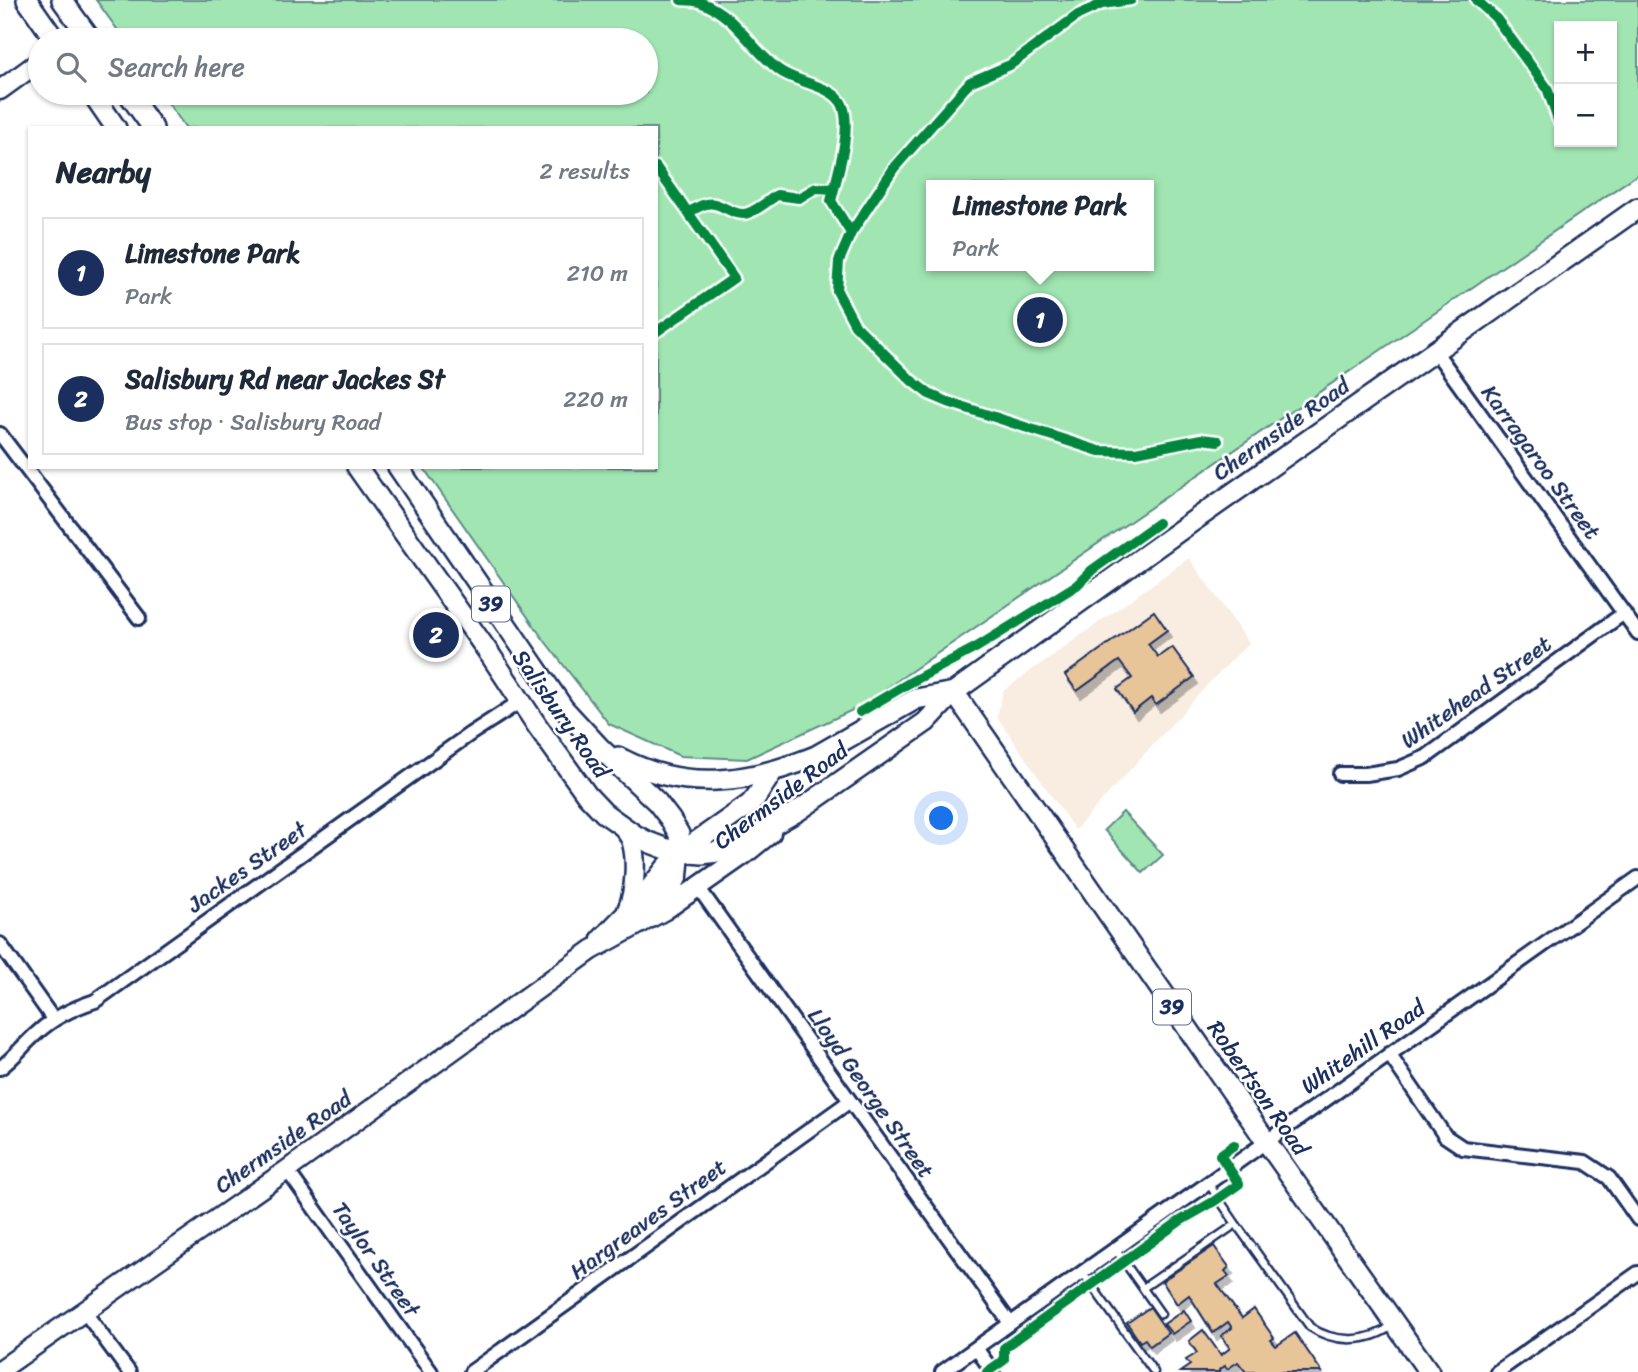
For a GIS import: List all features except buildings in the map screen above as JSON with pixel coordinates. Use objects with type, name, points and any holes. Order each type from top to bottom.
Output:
[{"type":"main road","points":[[27,0],[47,28]]},
{"type":"main road","points":[[62,0],[76,28]]},
{"type":"main road","points":[[100,105],[115,126]]},
{"type":"main road","points":[[137,105],[152,126]]},
{"type":"main road","name":"Chermside Road","points":[[798,811],[926,722],[954,692],[1638,208]]},
{"type":"main road","name":"Salisbury Road","points":[[358,469],[538,727],[587,795],[604,813],[648,842],[680,853],[702,854],[734,846],[798,811]]},
{"type":"main road","name":"Salisbury Road","points":[[399,469],[572,719],[670,818],[678,834],[680,853]]},
{"type":"main road","points":[[521,701],[547,684]]},
{"type":"main road","name":"Chermside Road","points":[[680,853],[750,804],[776,769],[816,756],[916,699],[954,692]]},
{"type":"main road","name":"Robertson Road","points":[[954,692],[1429,1372]]},
{"type":"main road","name":"Salisbury Road","points":[[589,737],[636,767],[682,780],[730,780],[776,769]]},
{"type":"street","points":[[0,90],[28,70]]},
{"type":"street","name":"Karragaroo Street","points":[[1435,351],[1638,633]]},
{"type":"street","points":[[0,434],[139,618]]},
{"type":"street","name":"Whitehead Street","points":[[1340,774],[1366,774],[1398,769],[1426,757],[1624,613]]},
{"type":"street","name":"Jackes Street","points":[[0,1068],[53,1019],[73,1008],[95,1001],[470,734],[521,701]]},
{"type":"street","name":"Chermside Road","points":[[628,921],[665,910],[745,854],[798,811]]},
{"type":"street","points":[[625,828],[632,841],[634,855],[628,921]]},
{"type":"street","name":"Chermside Road","points":[[0,1370],[287,1170],[592,950],[628,921],[644,895],[680,853]]},
{"type":"street","name":"Whitehill Road","points":[[942,1372],[1638,878]]},
{"type":"street","name":"Lloyd George Street","points":[[698,887],[1010,1324]]},
{"type":"street","points":[[0,944],[53,1019]]},
{"type":"street","points":[[1389,1054],[1445,1136],[1463,1148],[1585,1162],[1609,1178],[1638,1219]]},
{"type":"street","name":"Hargreaves Street","points":[[471,1372],[850,1101]]},
{"type":"street","name":"Taylor Street","points":[[287,1170],[431,1372]]},
{"type":"street","points":[[1497,1372],[1638,1273]]},
{"type":"street","points":[[84,1311],[130,1372]]},
{"type":"street","points":[[976,1348],[993,1372]]},
{"type":"lane","points":[[1208,1183],[1310,1327],[1319,1334],[1335,1338],[1355,1338],[1382,1333],[1395,1324]]},
{"type":"lane","points":[[1143,1288],[1236,1224]]},
{"type":"lane","points":[[1115,1248],[1161,1314]]},
{"type":"lane","points":[[1082,1272],[1154,1372]]},
{"type":"shaded area","points":[[1189,558],[1249,643],[1075,830],[997,717],[1003,691]]},
{"type":"green space","points":[[96,0],[1638,0],[1638,174],[859,707],[747,759],[680,756],[609,724],[541,636],[424,469],[658,469],[658,126],[185,126],[170,105],[658,105],[658,28],[116,28]]},
{"type":"green space","points":[[1123,812],[1163,855],[1143,873],[1104,830]]},
{"type":"cycle path","points":[[681,0],[700,2],[714,9],[734,24],[779,70],[832,93],[839,99],[843,106],[846,127],[843,153],[831,201],[851,233]]},
{"type":"cycle path","points":[[1131,0],[1102,4],[1078,15],[1010,65],[970,82],[894,168],[851,233],[839,261],[837,291],[855,325],[912,381],[929,394],[948,402],[1099,451],[1136,452],[1201,439],[1218,441]]},
{"type":"cycle path","points":[[1476,0],[1495,17],[1547,88],[1554,108]]},
{"type":"cycle path","points":[[658,170],[734,278],[658,331]]},
{"type":"cycle path","points":[[691,211],[711,204],[743,214],[777,195],[799,198],[816,188],[833,189]]},
{"type":"cycle path","points":[[860,712],[977,647],[1077,585],[1092,570],[1158,523]]},
{"type":"cycle path","points":[[987,1372],[1004,1360],[1004,1348],[1180,1221],[1239,1184],[1220,1155],[1234,1145]]},
{"type":"place","name":"Limestone Park","points":[[1040,320]]},
{"type":"place","name":"Salisbury Rd near Jackes St","points":[[436,635]]}]
